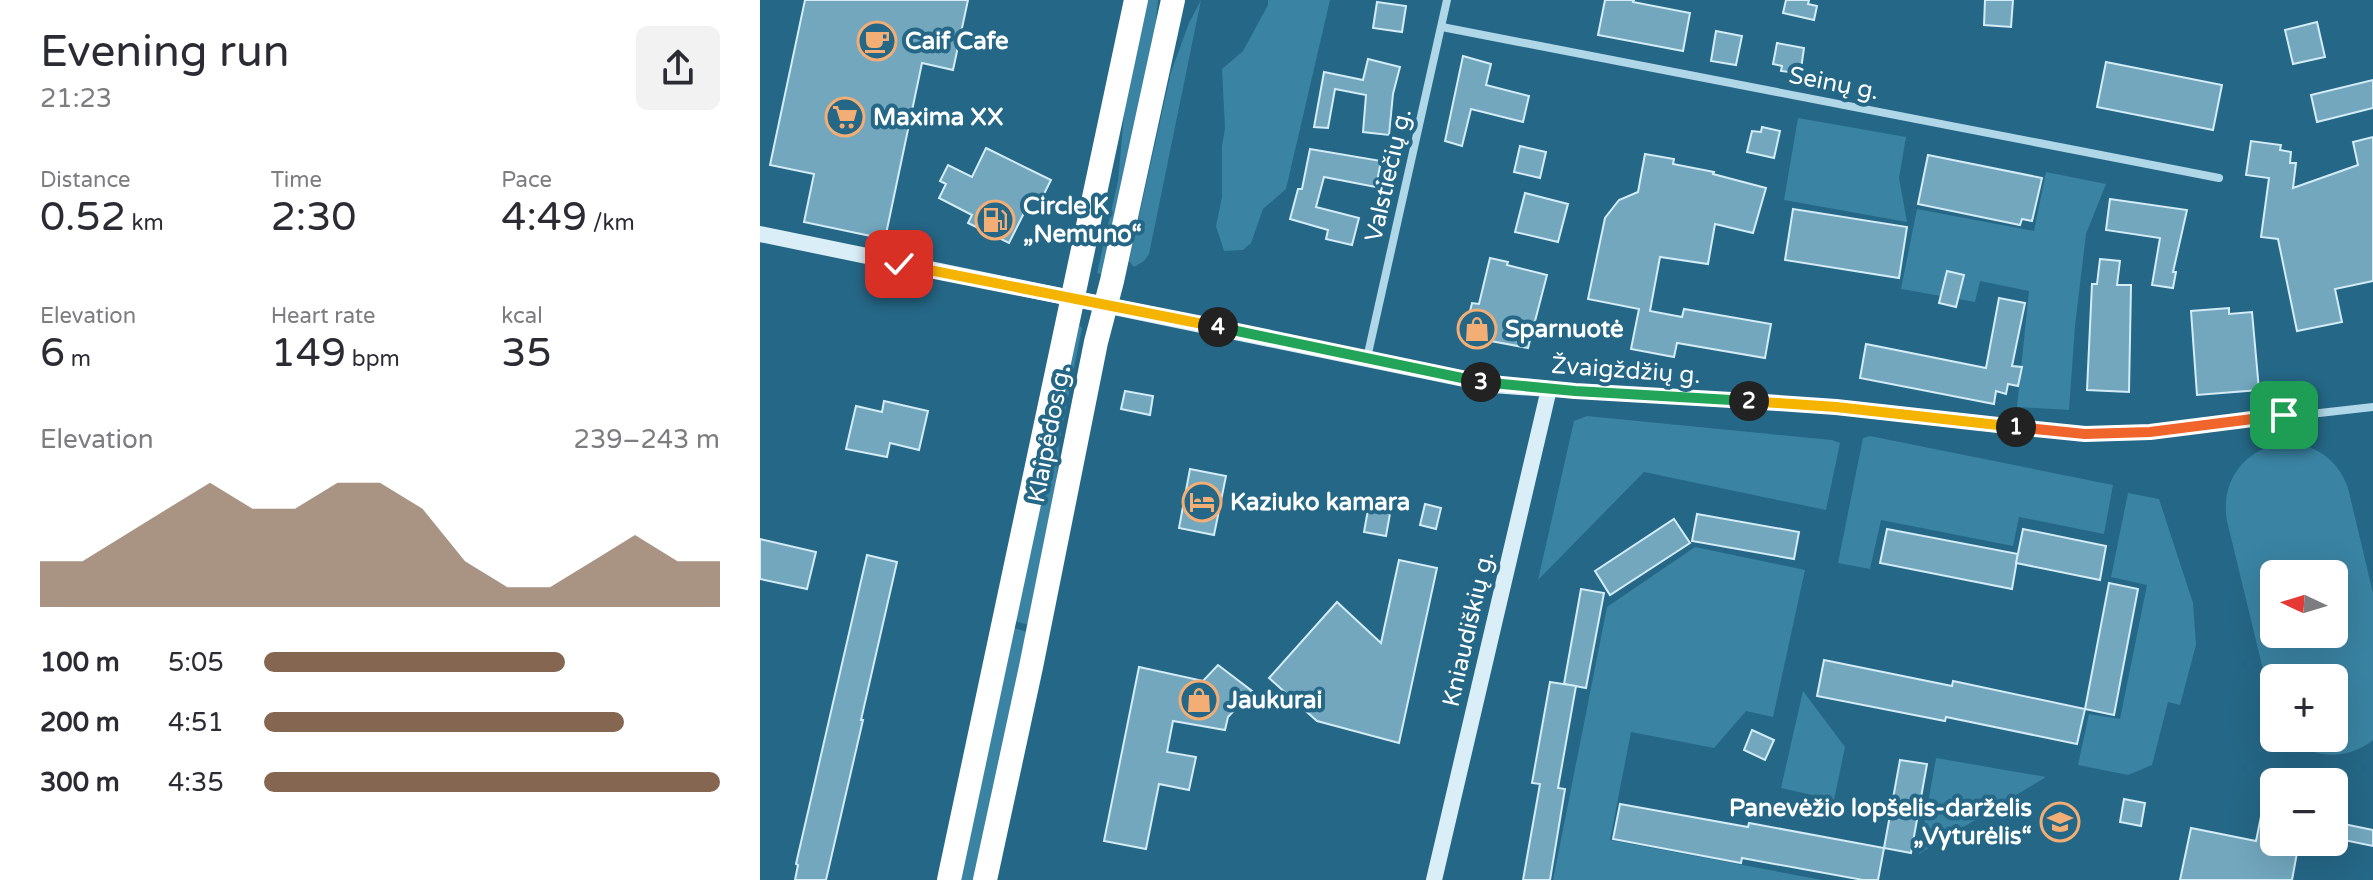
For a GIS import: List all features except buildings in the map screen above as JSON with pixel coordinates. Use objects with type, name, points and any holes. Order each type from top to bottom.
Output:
[{"type":"highway","name":"Klaipėdos g.","points":[[949,880],[1136,0]]},
{"type":"highway","name":"Klaipėdos g.","points":[[985,880],[1173,0]]},
{"type":"highway","points":[[1158,70],[1190,0]]},
{"type":"main road","name":"Žvaigždžių g.","points":[[760,234],[1493,385],[1549,389]]},
{"type":"main road","name":"Kniaudiškių g.","points":[[1434,880],[1549,389]]},
{"type":"street","name":"Valstiečių g.","points":[[1367,359],[1447,0]]},
{"type":"street","name":"Seinų g.","points":[[1442,27],[2219,178]]},
{"type":"street","name":"Žvaigždžių g.","points":[[1549,389],[1836,407],[2085,434],[2150,432],[2373,407]]},
{"type":"shaded area","points":[[1148,0],[1158,0],[1153,50],[1104,275],[1097,273],[1118,181],[1125,104]]},
{"type":"shaded area","points":[[1201,0],[1149,254],[1134,267],[1129,261],[1171,72]]},
{"type":"shaded area","points":[[1268,0],[1330,0],[1286,189],[1263,209],[1251,243],[1243,250],[1224,251],[1216,226],[1222,197],[1225,128],[1222,69],[1243,51]]},
{"type":"shaded area","points":[[1798,118],[1906,137],[1899,178],[1907,222],[1784,200]]},
{"type":"shaded area","points":[[2046,172],[2106,184],[2086,234],[2069,410],[2017,407],[2029,291],[1980,281],[1975,302],[1901,289],[1917,209],[2034,231]]},
{"type":"shaded area","points":[[1079,325],[1082,328],[1060,438],[1054,508],[1029,625],[1014,621]]},
{"type":"shaded area","points":[[1587,416],[1840,443],[1826,510],[1644,472],[1538,580],[1574,421]]},
{"type":"shaded area","points":[[1870,436],[2113,485],[2104,534],[2019,517],[2013,546],[1881,520],[1870,569],[1838,563],[1863,438]]},
{"type":"shaded area","points":[[2284,443],[2305,446],[2331,461],[2348,488],[2373,593],[2373,740],[2353,751],[2342,754],[2331,755],[2315,752],[2348,752],[2348,664],[2262,664],[2226,506],[2231,480],[2257,452]]},
{"type":"shaded area","points":[[2128,493],[2159,499],[2193,603],[2196,645],[2180,705],[2168,702],[2152,765],[2128,775],[2078,765],[2089,714],[2120,719],[2147,585],[2111,577]]},
{"type":"shaded area","points":[[1695,547],[1805,570],[1773,717],[1746,711],[1714,748],[1631,732],[1610,840],[1822,880],[1553,880],[1607,607]]},
{"type":"shaded area","points":[[1013,628],[1028,632],[974,880],[959,880]]},
{"type":"shaded area","points":[[1803,691],[1845,747],[1834,800],[1781,788]]},
{"type":"shaded area","points":[[1936,758],[2046,777],[1919,854]]},
{"type":"place","name":"Caif Cafe","points":[[877,41]]},
{"type":"place","name":"Maxima XX","points":[[845,117]]},
{"type":"place","name":"Circle K „Nemuno“","points":[[995,220]]},
{"type":"place","name":"Sparnuotė","points":[[1477,329]]},
{"type":"place","name":"Kaziuko kamara","points":[[1202,502]]},
{"type":"place","name":"Jaukurai","points":[[1199,700]]},
{"type":"place","name":"Panevėžio lopšelis-darželis „Vyturėlis“","points":[[2060,822]]},
{"type":"route","points":[[899,264],[1493,385],[1836,407],[2085,434],[2150,432],[2284,415]]}]
